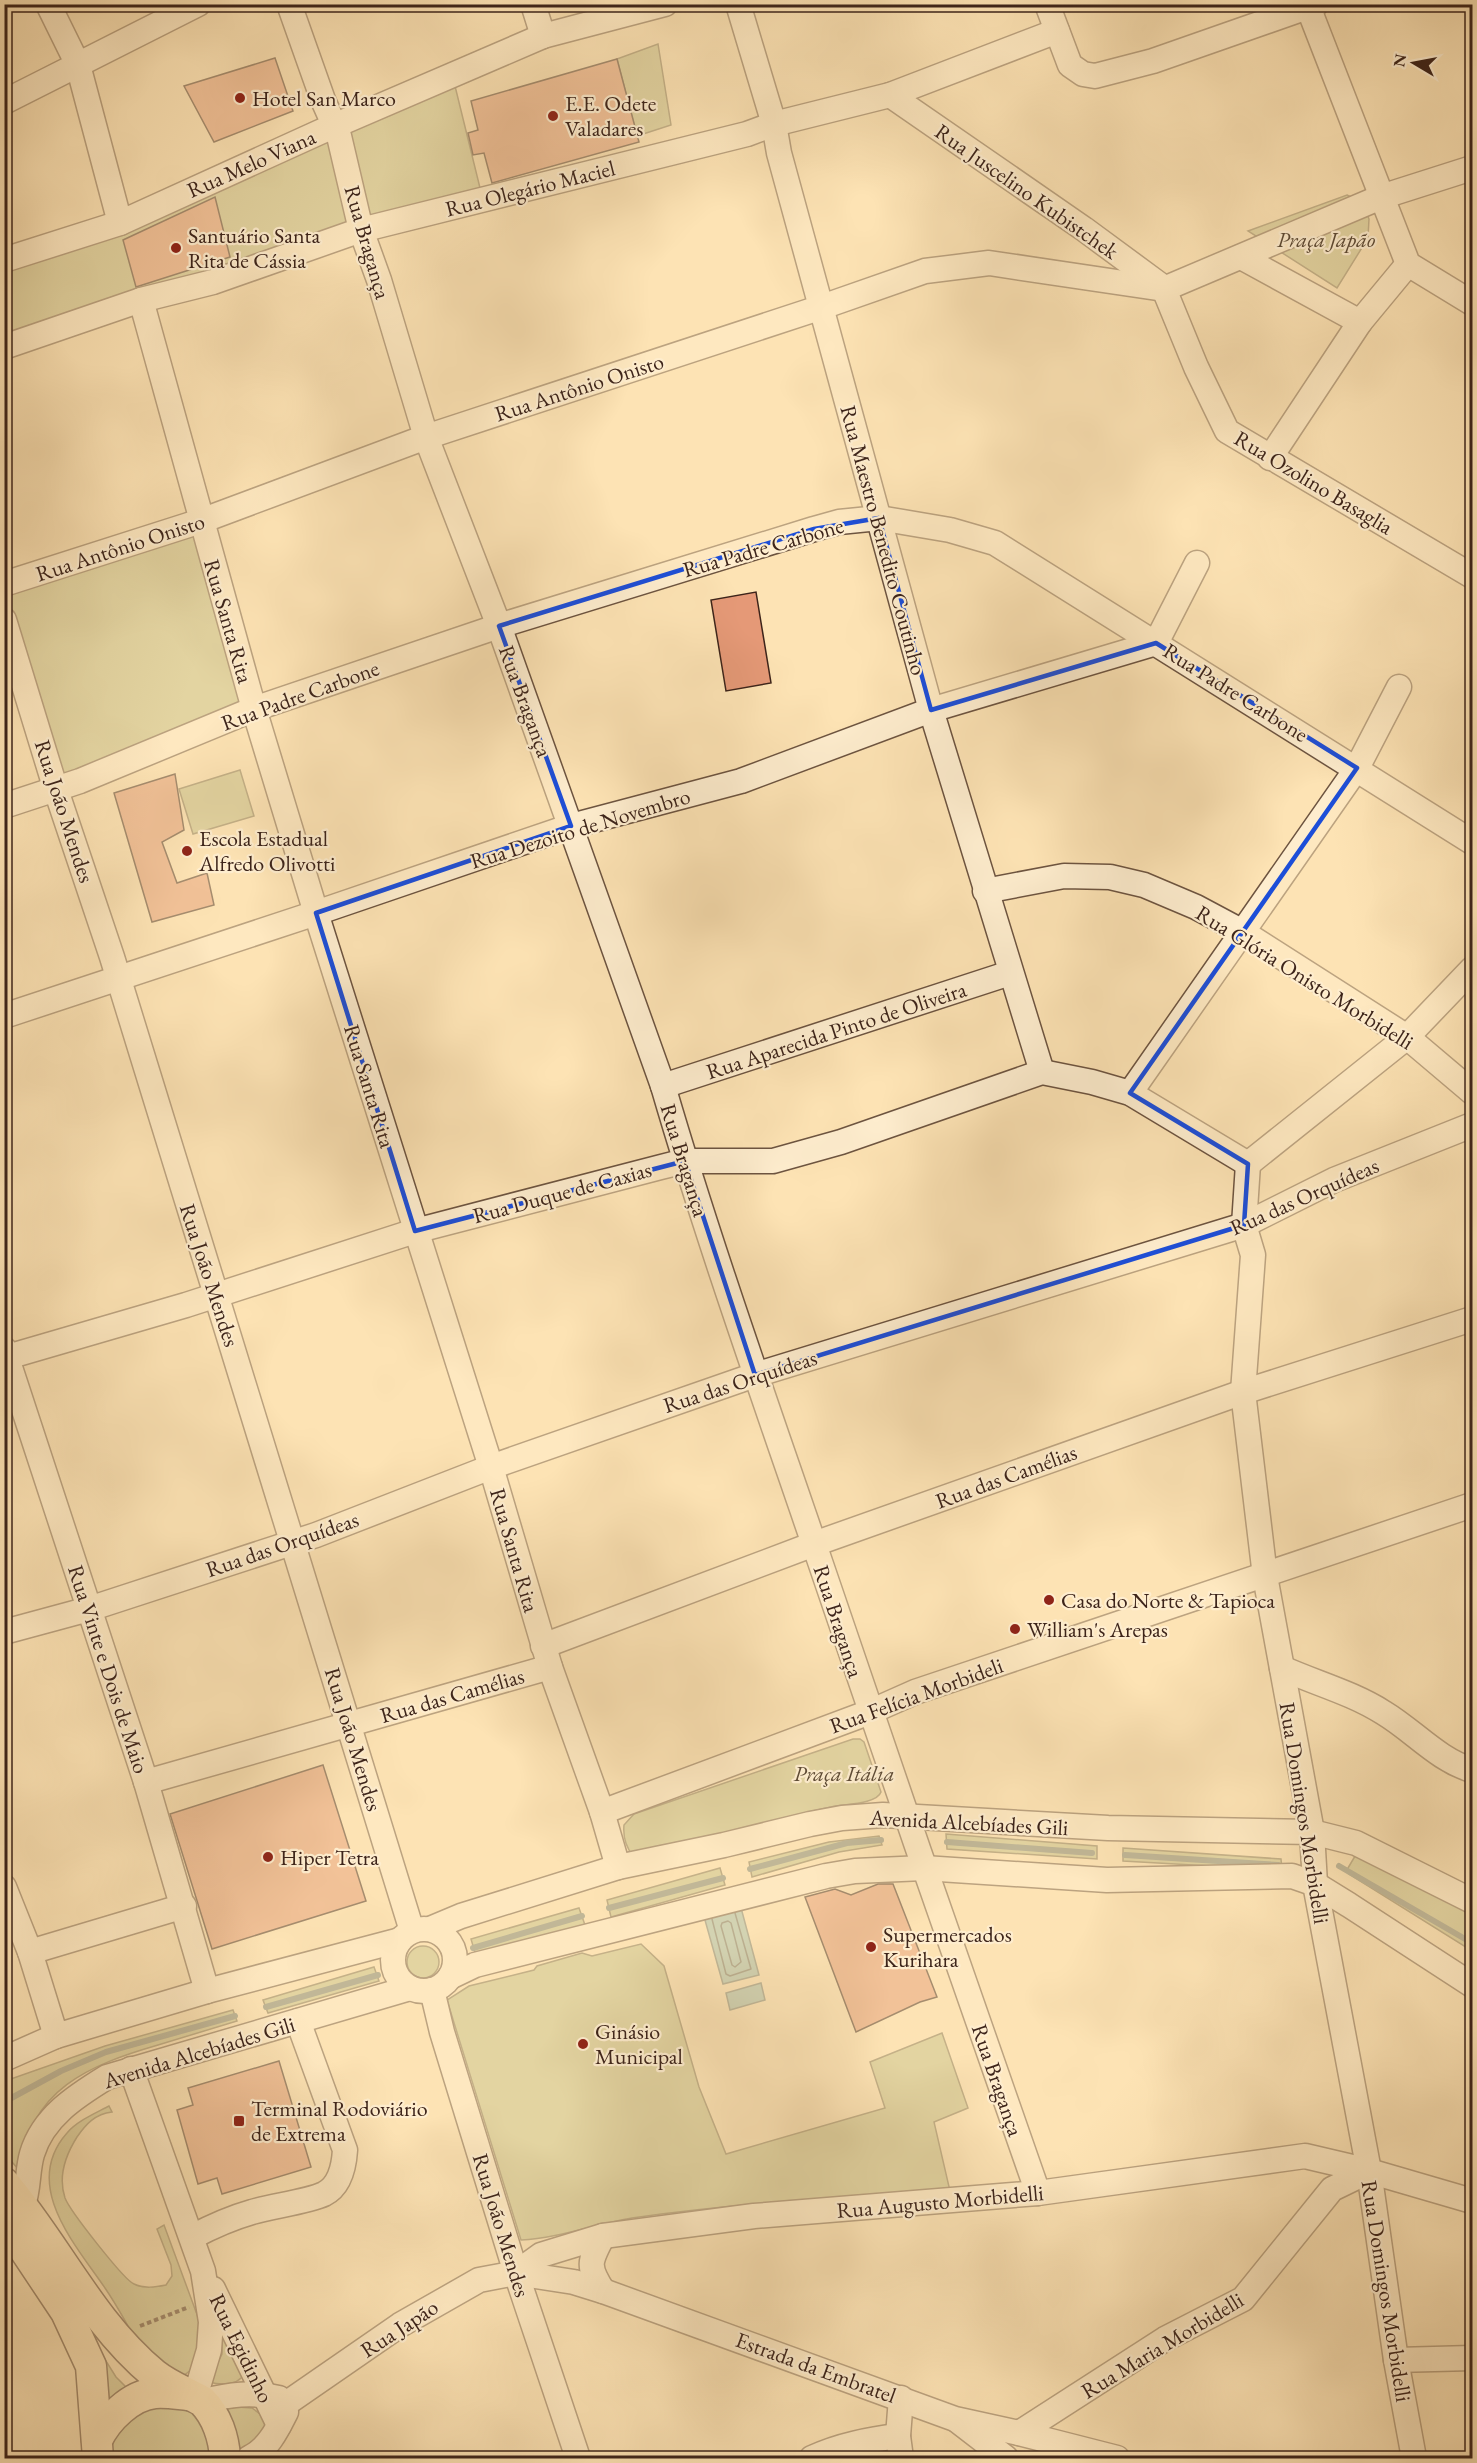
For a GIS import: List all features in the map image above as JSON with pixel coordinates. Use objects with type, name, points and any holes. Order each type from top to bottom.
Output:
[{"type":"main road","points":[[11,2202],[116,2335],[154,2374],[196,2398],[215,2419],[225,2458]]},
{"type":"main road","points":[[11,2202],[91,2366],[98,2449]]},
{"type":"main road","points":[[98,2449],[119,2411],[131,2402],[152,2393],[196,2398]]},
{"type":"street","points":[[48,4],[78,65],[120,223]]},
{"type":"street","points":[[4,102],[198,4]]},
{"type":"street","name":"Rua Bragança","points":[[289,4],[339,136],[361,230],[379,280],[426,437],[499,626],[663,1086],[755,1375],[1038,2193]]},
{"type":"street","points":[[533,4],[543,36]]},
{"type":"street","name":"Rua Melo Viana","points":[[4,260],[120,223],[543,36],[665,4]]},
{"type":"street","name":"Rua Maestro Benedito Coutinho","points":[[738,4],[774,124],[779,153],[930,710],[1042,1072]]},
{"type":"street","points":[[1047,4],[1070,65],[1083,74],[1095,76],[1153,61],[1310,6],[1408,264],[1473,303]]},
{"type":"street","name":"Rua Olegário Maciel","points":[[4,347],[141,300],[213,282],[361,230],[747,134],[774,124],[890,95],[1057,31]]},
{"type":"street","name":"Rua Juscelino Kubistchek","points":[[890,95],[1084,229],[1164,289]]},
{"type":"street","points":[[1164,289],[1381,197],[1473,168]]},
{"type":"street","points":[[1241,257],[1360,322]]},
{"type":"street","name":"Rua Antônio Onisto","points":[[4,584],[201,521],[426,437],[925,271],[989,263],[1164,289]]},
{"type":"street","points":[[1270,458],[1360,322],[1408,264]]},
{"type":"street","name":"Rua Ozolino Basaglia","points":[[1164,289],[1196,367],[1227,431],[1473,576]]},
{"type":"street","name":"Rua Santa Rita","points":[[141,300],[254,709],[316,913],[491,1467],[547,1656],[602,1812],[618,1867]]},
{"type":"street","name":"Rua Padre Carbone","points":[[4,806],[56,790],[254,709],[499,626],[814,529],[839,522],[879,518],[950,530],[995,543],[1473,842]]},
{"type":"street","points":[[1156,643],[1197,563]]},
{"type":"street","name":"Rua João Mendes","points":[[4,620],[215,1295],[226,1322],[414,1933]]},
{"type":"street","name":"Rua Dezoito de Novembro","points":[[4,1016],[316,913],[571,825],[741,781],[930,710],[1156,643]]},
{"type":"street","points":[[1130,1094],[1357,768],[1399,687]]},
{"type":"street","name":"Rua Glória Onisto Morbidelli","points":[[985,891],[1064,876],[1110,876],[1144,885],[1196,907],[1241,932],[1407,1037],[1473,1092]]},
{"type":"street","points":[[1042,1072],[1092,1082],[1130,1094],[1248,1164],[1407,1037],[1473,969]]},
{"type":"street","name":"Rua Aparecida Pinto de Oliveira","points":[[663,1086],[1010,973]]},
{"type":"street","name":"Rua Duque de Caxias","points":[[5,1355],[215,1295],[415,1231],[685,1161],[773,1161],[841,1142],[1042,1072]]},
{"type":"street","name":"Rua das Orquídeas","points":[[4,1632],[89,1609],[294,1542],[491,1467],[755,1375],[1244,1226],[1334,1180],[1473,1125]]},
{"type":"street","name":"Rua Domingos Morbidelli","points":[[1248,1164],[1244,1226],[1253,1255],[1243,1392],[1265,1576],[1312,1832],[1314,1884],[1369,2171],[1396,2360],[1414,2458]]},
{"type":"street","name":"Rua das Camélias","points":[[146,1782],[349,1724],[547,1656],[814,1544],[1243,1392],[1473,1319]]},
{"type":"street","name":"Rua Vinte e Dois de Maio","points":[[5,1355],[146,1782],[207,1991]]},
{"type":"street","name":"Rua Felícia Morbideli","points":[[602,1812],[870,1712],[915,1692],[1473,1505]]},
{"type":"street","points":[[1282,1668],[1383,1712],[1440,1755],[1473,1770]]},
{"type":"street","name":"Avenida Alcebíades Gili","points":[[4,2059],[56,2036],[414,1933],[618,1867],[842,1818],[906,1815],[1107,1828],[1312,1832],[1356,1843],[1473,1901]]},
{"type":"street","name":"Avenida Alcebíades Gili","points":[[11,2202],[28,2190],[28,2175],[33,2151],[41,2133],[55,2116],[77,2095],[131,2068],[431,1985],[475,1965],[826,1876],[855,1871],[924,1868],[1107,1880],[1292,1876],[1314,1884],[1473,1985]]},
{"type":"street","points":[[4,1887],[30,1952],[56,2036]]},
{"type":"street","points":[[30,1952],[184,1906]]},
{"type":"street","points":[[414,1933],[439,1933],[452,1947],[455,1958],[431,1985],[396,1975],[393,1966],[395,1948],[414,1933]]},
{"type":"street","name":"Rua João Mendes","points":[[431,1985],[442,2032],[516,2273],[578,2458]]},
{"type":"street","points":[[192,2237],[249,2212],[325,2193],[337,2181],[344,2167],[345,2150],[298,2021]]},
{"type":"street","points":[[131,2068],[203,2271],[211,2322],[209,2350],[196,2398],[232,2394],[266,2395],[290,2401],[279,2425],[258,2457]]},
{"type":"street","name":"Rua Augusto Morbidelli","points":[[516,2273],[541,2255],[603,2236],[754,2216],[1038,2193],[1305,2156],[1369,2171],[1473,2201]]},
{"type":"street","name":"Rua Maria Morbidelli","points":[[1019,2433],[1165,2339],[1243,2300],[1332,2189],[1369,2171]]},
{"type":"street","points":[[603,2236],[590,2265],[592,2274],[603,2290]]},
{"type":"street","name":"Rua Egidinho","points":[[203,2271],[279,2425]]},
{"type":"street","name":"Estrada da Embratel","points":[[516,2273],[574,2282],[603,2290],[955,2419],[1117,2458]]},
{"type":"street","name":"Rua Japão","points":[[290,2401],[428,2307],[479,2280],[516,2273]]},
{"type":"street","points":[[1396,2360],[1473,2358]]},
{"type":"street","points":[[812,2458],[862,2441],[900,2447],[901,2398]]},
{"type":"street","points":[[955,2419],[1005,2458]]},
{"type":"path","points":[[131,2330],[195,2304]]},
{"type":"highlighted area","points":[[879,518],[931,710],[1156,643],[1357,768],[1130,1093],[1248,1164],[1244,1225],[755,1375],[685,1161],[415,1231],[316,913],[571,826],[499,626],[814,529]]},
{"type":"green space","points":[[658,44],[671,125],[637,136],[617,59]]},
{"type":"green space","points":[[455,86],[481,192],[5,337],[4,270]]},
{"type":"green space","name":"Praça Japão","points":[[1347,195],[1363,203],[1369,219],[1368,238],[1337,288],[1248,231]]},
{"type":"green space","points":[[197,531],[246,704],[59,776],[4,588]]},
{"type":"green space","points":[[240,770],[254,816],[193,834],[179,789]]},
{"type":"green space","name":"Praça Itália","points":[[853,1739],[860,1739],[864,1742],[881,1792],[873,1799],[784,1818],[645,1858],[633,1856],[628,1849],[624,1825],[634,1814]]},
{"type":"green space","points":[[946,1834],[1097,1846],[1097,1859],[947,1849]]},
{"type":"green space","points":[[879,1836],[882,1845],[839,1852],[752,1877],[749,1862],[829,1842]]},
{"type":"green space","points":[[1123,1848],[1281,1859],[1282,1870],[1123,1861]]},
{"type":"green space","points":[[1358,1851],[1472,1906],[1472,1951],[1349,1874],[1348,1868]]},
{"type":"green space","points":[[720,1868],[725,1885],[611,1917],[607,1900]]},
{"type":"green space","points":[[579,1908],[585,1925],[476,1956],[471,1939]]},
{"type":"green space","points":[[641,1944],[664,1966],[699,2087],[726,2154],[885,2108],[870,2062],[942,2033],[968,2108],[934,2122],[950,2191],[712,2208],[632,2218],[549,2237],[521,2240],[447,2000],[469,1986],[534,1970],[537,1966],[582,1953],[592,1956]]},
{"type":"green space","points":[[423,1946],[434,1951],[439,1962],[434,1973],[423,1978],[412,1973],[407,1962],[412,1951]]},
{"type":"green space","points":[[374,1967],[379,1981],[268,2013],[263,2000]]},
{"type":"green space","points":[[233,2010],[237,2021],[133,2053],[87,2072],[50,2100],[36,2119],[25,2142],[19,2170],[5,2154],[5,2081],[105,2046]]},
{"type":"green space","points":[[109,2106],[112,2112],[96,2117],[88,2124],[77,2137],[69,2152],[62,2182],[65,2198],[109,2258],[128,2280],[138,2286],[166,2285],[172,2276],[171,2265],[157,2229],[164,2225],[202,2328],[192,2369],[182,2377],[150,2367],[117,2307],[68,2233],[51,2193],[49,2173],[54,2153],[67,2133],[81,2121]]},
{"type":"green space","points":[[57,2283],[116,2377],[130,2391],[105,2415]]},
{"type":"green space","points":[[221,2317],[245,2373],[238,2380],[229,2384],[208,2382],[222,2354]]},
{"type":"green space","points":[[178,2402],[203,2417],[217,2458],[107,2458],[108,2439],[128,2413]]},
{"type":"green space","points":[[237,2407],[252,2408],[267,2419],[266,2428],[240,2458],[215,2411]]},
{"type":"water","points":[[740,1904],[759,1975],[723,1984],[703,1913]]},
{"type":"water","points":[[761,1983],[765,2000],[730,2010],[726,1993]]},
{"type":"building","name":"Hotel San Marco","points":[[275,58],[293,111],[214,142],[184,86]]},
{"type":"building","name":"E.E. Odete Valadares","points":[[617,59],[639,142],[492,183],[484,153],[473,155],[468,133],[478,130],[471,101]]},
{"type":"building","name":"Santuário Santa Rita de Cássia","points":[[215,197],[230,257],[136,287],[123,240]]},
{"type":"building","points":[[756,592],[771,683],[726,691],[711,600]]},
{"type":"building","points":[[175,774],[184,830],[162,842],[177,883],[207,873],[214,905],[152,922],[114,793]]},
{"type":"building","name":"Hiper Tetra","points":[[323,1765],[366,1901],[212,1949],[170,1814]]},
{"type":"building","name":"Supermercados Kurihara","points":[[878,1884],[893,1884],[937,1997],[920,2002],[856,2032],[805,1897],[835,1889],[851,1895]]},
{"type":"building","name":"Terminal Rodoviário de Extrema","points":[[279,2061],[311,2167],[222,2194],[217,2178],[198,2184],[177,2110],[193,2105],[188,2088]]},
{"type":"waterway","points":[[750,1869],[847,1843],[881,1840]]},
{"type":"waterway","points":[[947,1842],[1092,1853]]},
{"type":"waterway","points":[[1125,1855],[1278,1865]]},
{"type":"waterway","points":[[1339,1866],[1472,1943]]},
{"type":"waterway","points":[[609,1908],[723,1878]]},
{"type":"waterway","points":[[473,1948],[582,1916]]},
{"type":"waterway","points":[[266,2007],[378,1975]]},
{"type":"waterway","points":[[4,2102],[61,2071],[106,2052],[235,2016]]},
{"type":"place","name":"Hotel San Marco","points":[[240,98]]},
{"type":"place","name":"E.E. Odete Valadares","points":[[553,116]]},
{"type":"place","name":"Santuário Santa Rita de Cássia","points":[[176,248]]},
{"type":"place","name":"Escola Estadual Alfredo Olivotti","points":[[187,851]]},
{"type":"place","name":"Casa do Norte & Tapioca","points":[[1049,1600]]},
{"type":"place","name":"William's Arepas","points":[[1015,1629]]},
{"type":"place","name":"Hiper Tetra","points":[[268,1857]]},
{"type":"place","name":"Supermercados Kurihara","points":[[871,1947]]},
{"type":"place","name":"Ginásio Municipal","points":[[583,2044]]},
{"type":"place","name":"Terminal Rodoviário de Extrema","points":[[239,2121]]}]
